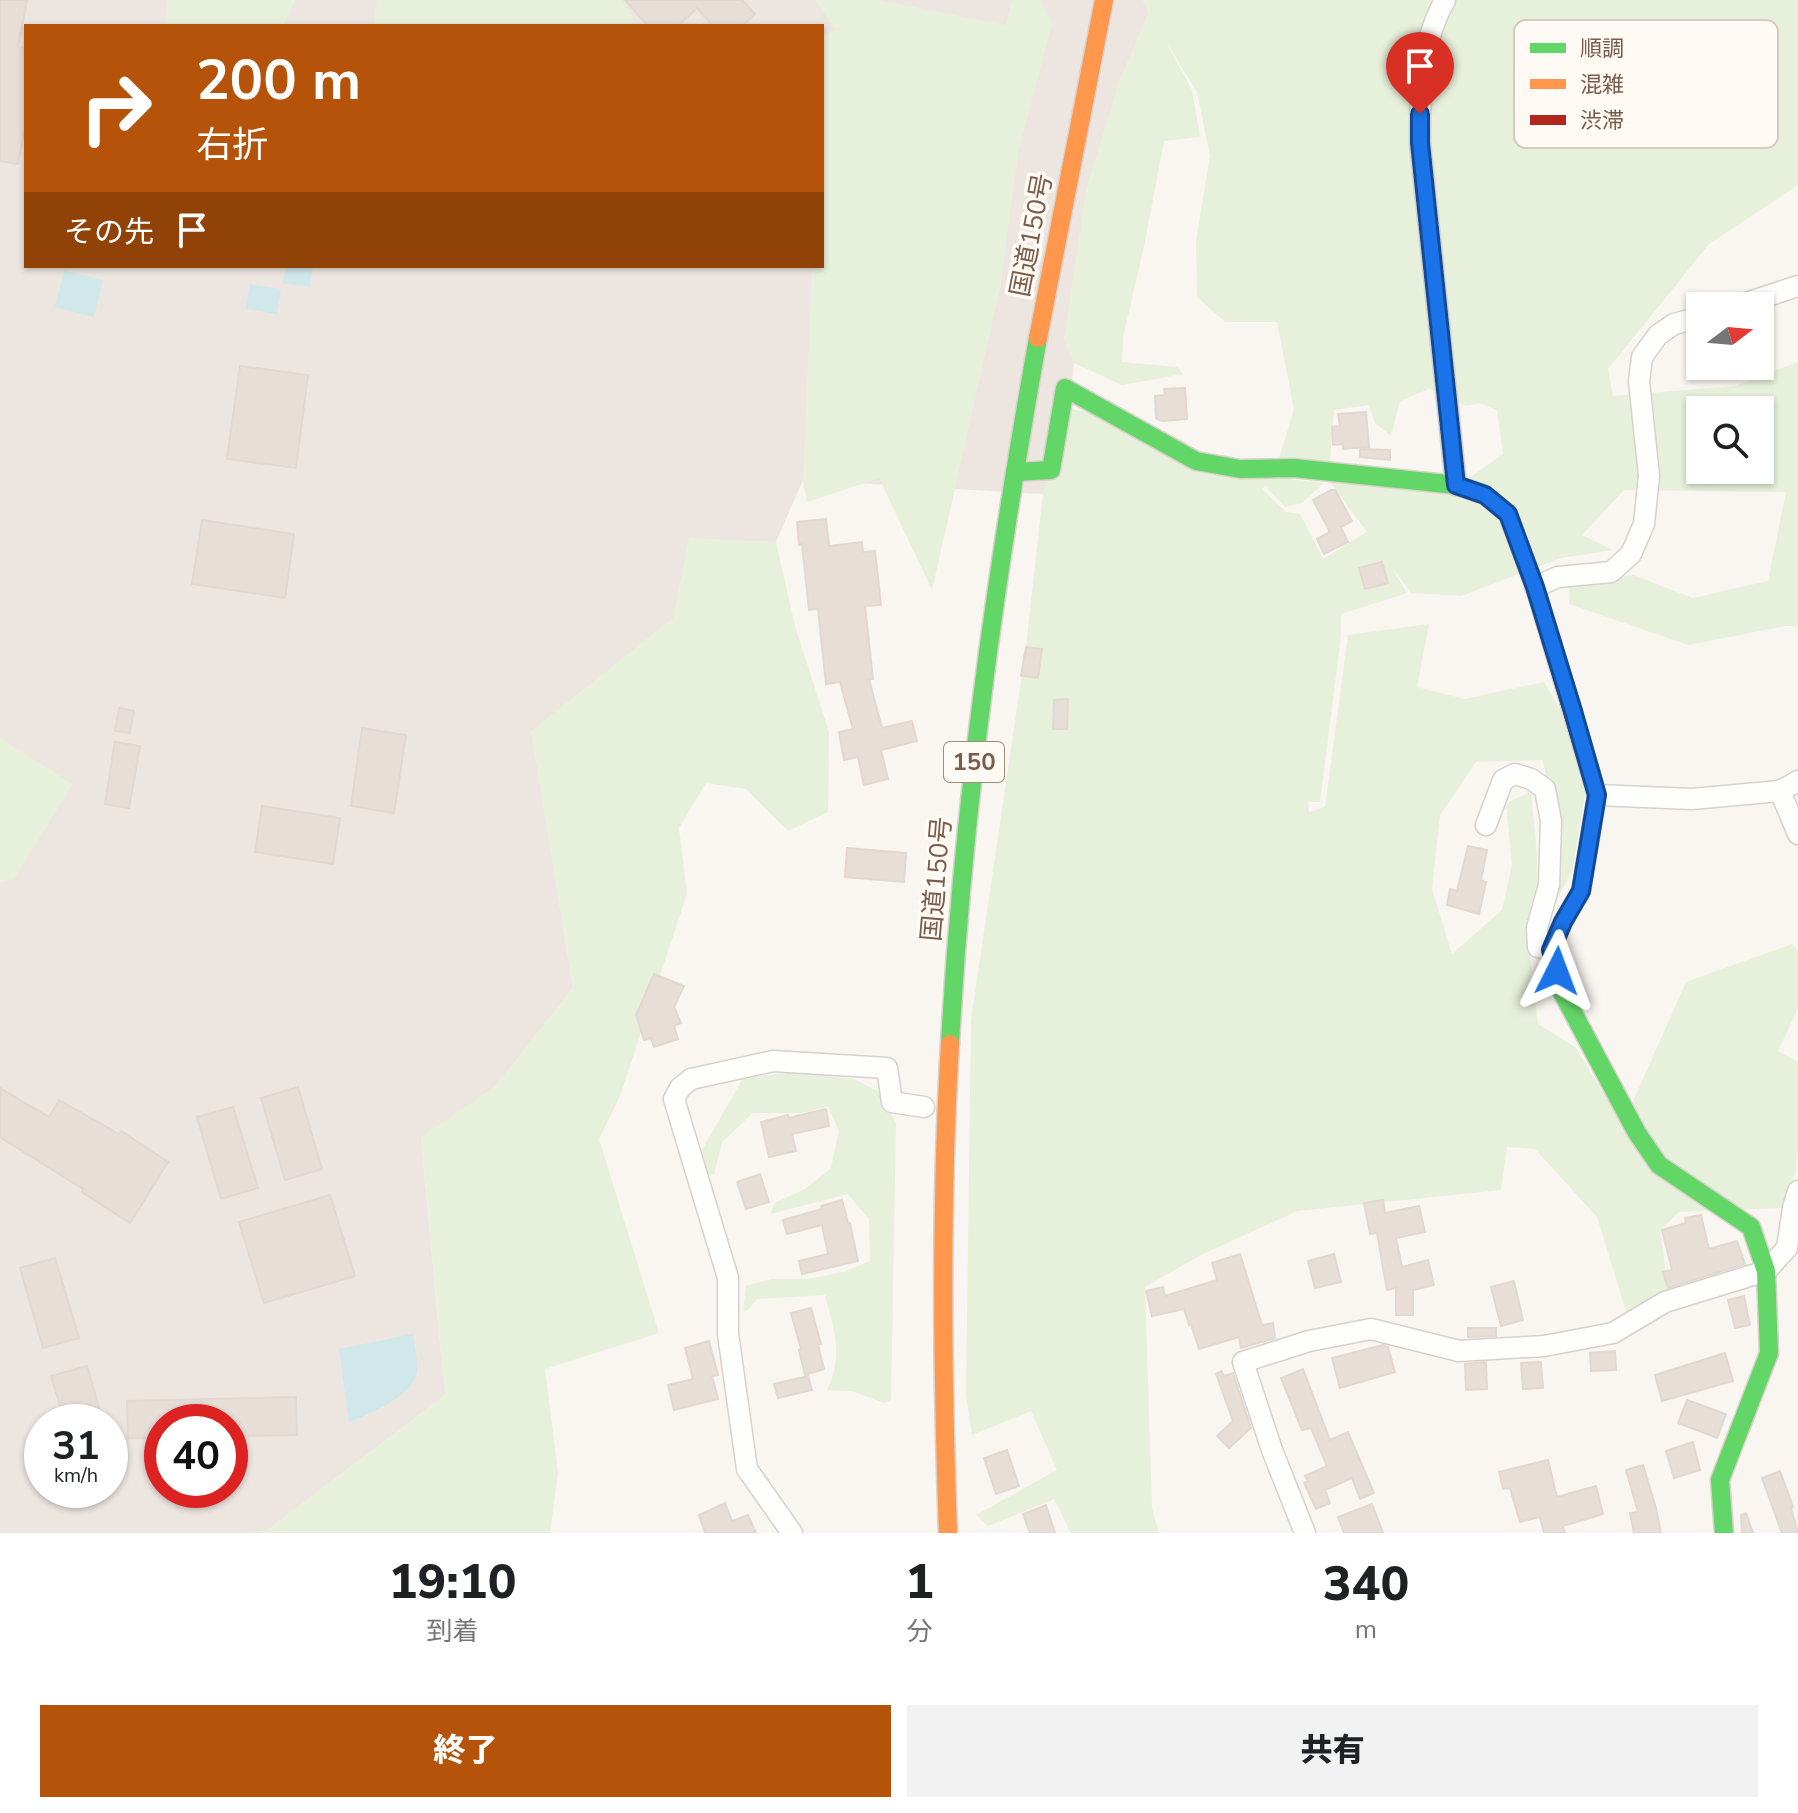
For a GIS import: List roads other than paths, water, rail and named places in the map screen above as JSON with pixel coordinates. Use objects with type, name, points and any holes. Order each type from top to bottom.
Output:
[{"type":"main road","name":"国道150号","points":[[948,1533],[943,1354],[944,1161],[952,990],[967,824],[986,661],[1015,472],[1104,0]]},
{"type":"main road","points":[[1015,472],[1051,470],[1065,388],[1196,461],[1240,469],[1294,468],[1456,485],[1485,495],[1508,514],[1535,587],[1597,795],[1581,891],[1551,950],[1562,992],[1637,1133],[1659,1165],[1751,1227],[1766,1271],[1769,1353],[1720,1480],[1724,1533]]},
{"type":"street","points":[[1445,0],[1429,33],[1421,86],[1420,143],[1456,485]]},
{"type":"street","points":[[1774,294],[1798,286]]},
{"type":"street","points":[[1535,587],[1558,577],[1611,572],[1631,554],[1644,524],[1649,476],[1639,381],[1642,357],[1658,335],[1674,324],[1686,321]]},
{"type":"street","points":[[1486,825],[1503,780],[1515,774],[1531,779],[1545,789],[1551,821],[1549,885],[1537,928],[1538,947],[1551,950]]},
{"type":"street","points":[[1597,795],[1692,799],[1789,786],[1798,834]]},
{"type":"street","points":[[792,1533],[747,1469],[728,1334],[728,1278],[674,1099],[680,1088],[691,1079],[773,1061],[887,1068],[892,1102],[924,1106]]},
{"type":"street","points":[[1305,1533],[1272,1450],[1243,1362],[1309,1341],[1371,1329],[1459,1351],[1544,1346],[1613,1333],[1665,1302],[1766,1271],[1787,1248],[1798,1191]]},
{"type":"water","points":[[286,268],[313,268],[310,287],[283,283]]},
{"type":"water","points":[[64,271],[103,280],[94,317],[55,307]]},
{"type":"water","points":[[250,284],[281,289],[277,314],[246,309]]},
{"type":"water","points":[[413,1334],[417,1373],[413,1382],[389,1403],[349,1423],[339,1349]]}]
